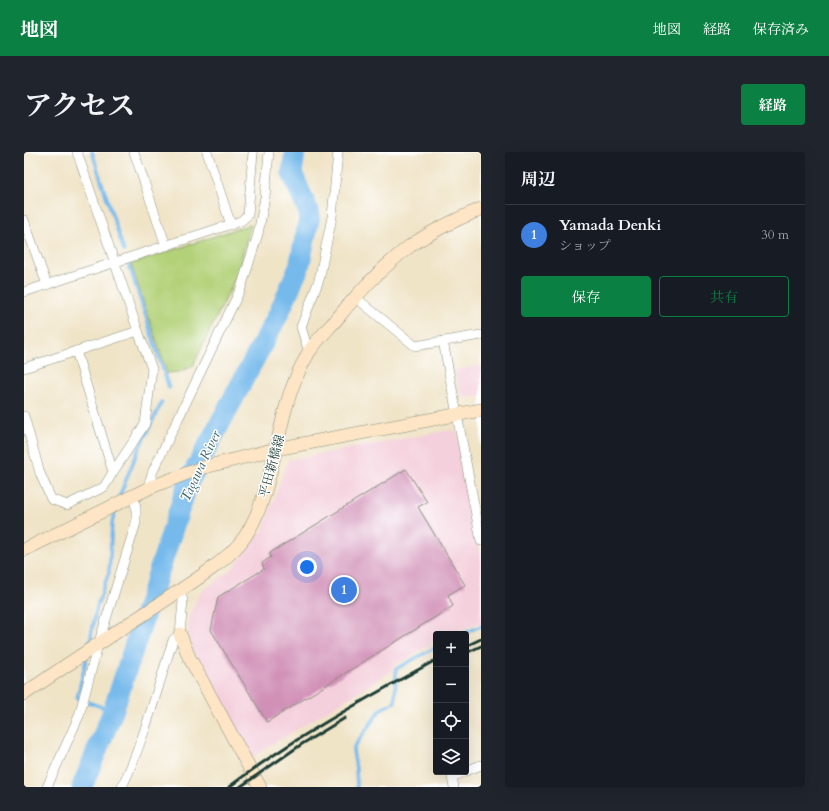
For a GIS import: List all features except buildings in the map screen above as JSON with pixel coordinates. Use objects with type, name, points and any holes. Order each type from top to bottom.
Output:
[{"type":"main road","name":"平田新橋線","points":[[24,694],[176,593],[230,554],[241,542],[252,525],[259,509],[276,449],[286,406],[296,377],[310,352],[374,277],[410,246],[435,230],[481,209]]},
{"type":"main road","points":[[24,550],[133,495],[201,468],[276,449],[481,410]]},
{"type":"main road","points":[[180,634],[189,657],[260,787]]},
{"type":"street","points":[[24,416],[40,473],[51,499],[67,505],[104,487],[145,424],[152,369],[77,152]]},
{"type":"street","points":[[134,152],[166,246]]},
{"type":"street","points":[[206,152],[231,226]]},
{"type":"street","points":[[24,292],[241,222],[248,215],[253,152]]},
{"type":"street","points":[[149,488],[156,464],[241,288],[258,234],[265,197],[269,152]]},
{"type":"street","points":[[310,352],[301,327],[319,280],[328,240],[332,217],[338,152]]},
{"type":"street","points":[[24,220],[47,284]]},
{"type":"street","points":[[356,297],[415,346],[481,334]]},
{"type":"street","points":[[24,368],[138,331]]},
{"type":"street","points":[[443,341],[481,541]]},
{"type":"street","points":[[76,351],[113,472]]},
{"type":"street","points":[[47,787],[79,716],[98,644],[136,523],[136,508],[133,495]]},
{"type":"street","points":[[122,787],[130,770],[151,711],[173,640],[180,634],[183,601],[176,593]]},
{"type":"street","points":[[469,770],[481,765]]},
{"type":"street","points":[[454,787],[452,777],[457,775]]},
{"type":"shaded area","points":[[481,365],[481,396],[466,398],[460,395],[455,370]]},
{"type":"shaded area","points":[[451,430],[457,432],[481,559],[481,622],[458,631],[433,631],[433,643],[392,667],[391,672],[250,758],[192,650],[188,638],[189,615],[201,592],[232,569],[262,532],[288,460]]},
{"type":"green space","points":[[251,224],[237,275],[193,366],[179,372],[167,373],[131,264]]},
{"type":"waterway","points":[[92,152],[124,251]]},
{"type":"waterway","name":"Tagawa River","points":[[82,787],[113,711],[188,483],[278,315],[299,267],[310,215],[292,173],[295,152]]},
{"type":"waterway","points":[[129,265],[169,388]]},
{"type":"waterway","points":[[118,500],[136,455],[162,402]]},
{"type":"waterway","points":[[89,646],[97,606],[109,572],[112,523],[116,508]]},
{"type":"waterway","points":[[469,631],[481,626]]},
{"type":"waterway","points":[[357,787],[353,751],[354,747],[381,709],[395,702],[396,669],[433,649]]},
{"type":"waterway","points":[[87,656],[77,698],[113,711]]},
{"type":"railway","points":[[469,645],[481,639]]},
{"type":"railway","points":[[469,652],[481,646]]},
{"type":"railway","points":[[229,787],[278,752],[356,704],[433,662]]},
{"type":"railway","points":[[240,787],[302,744],[345,718]]},
{"type":"place","name":"Yamada Denki","points":[[344,590]]}]
